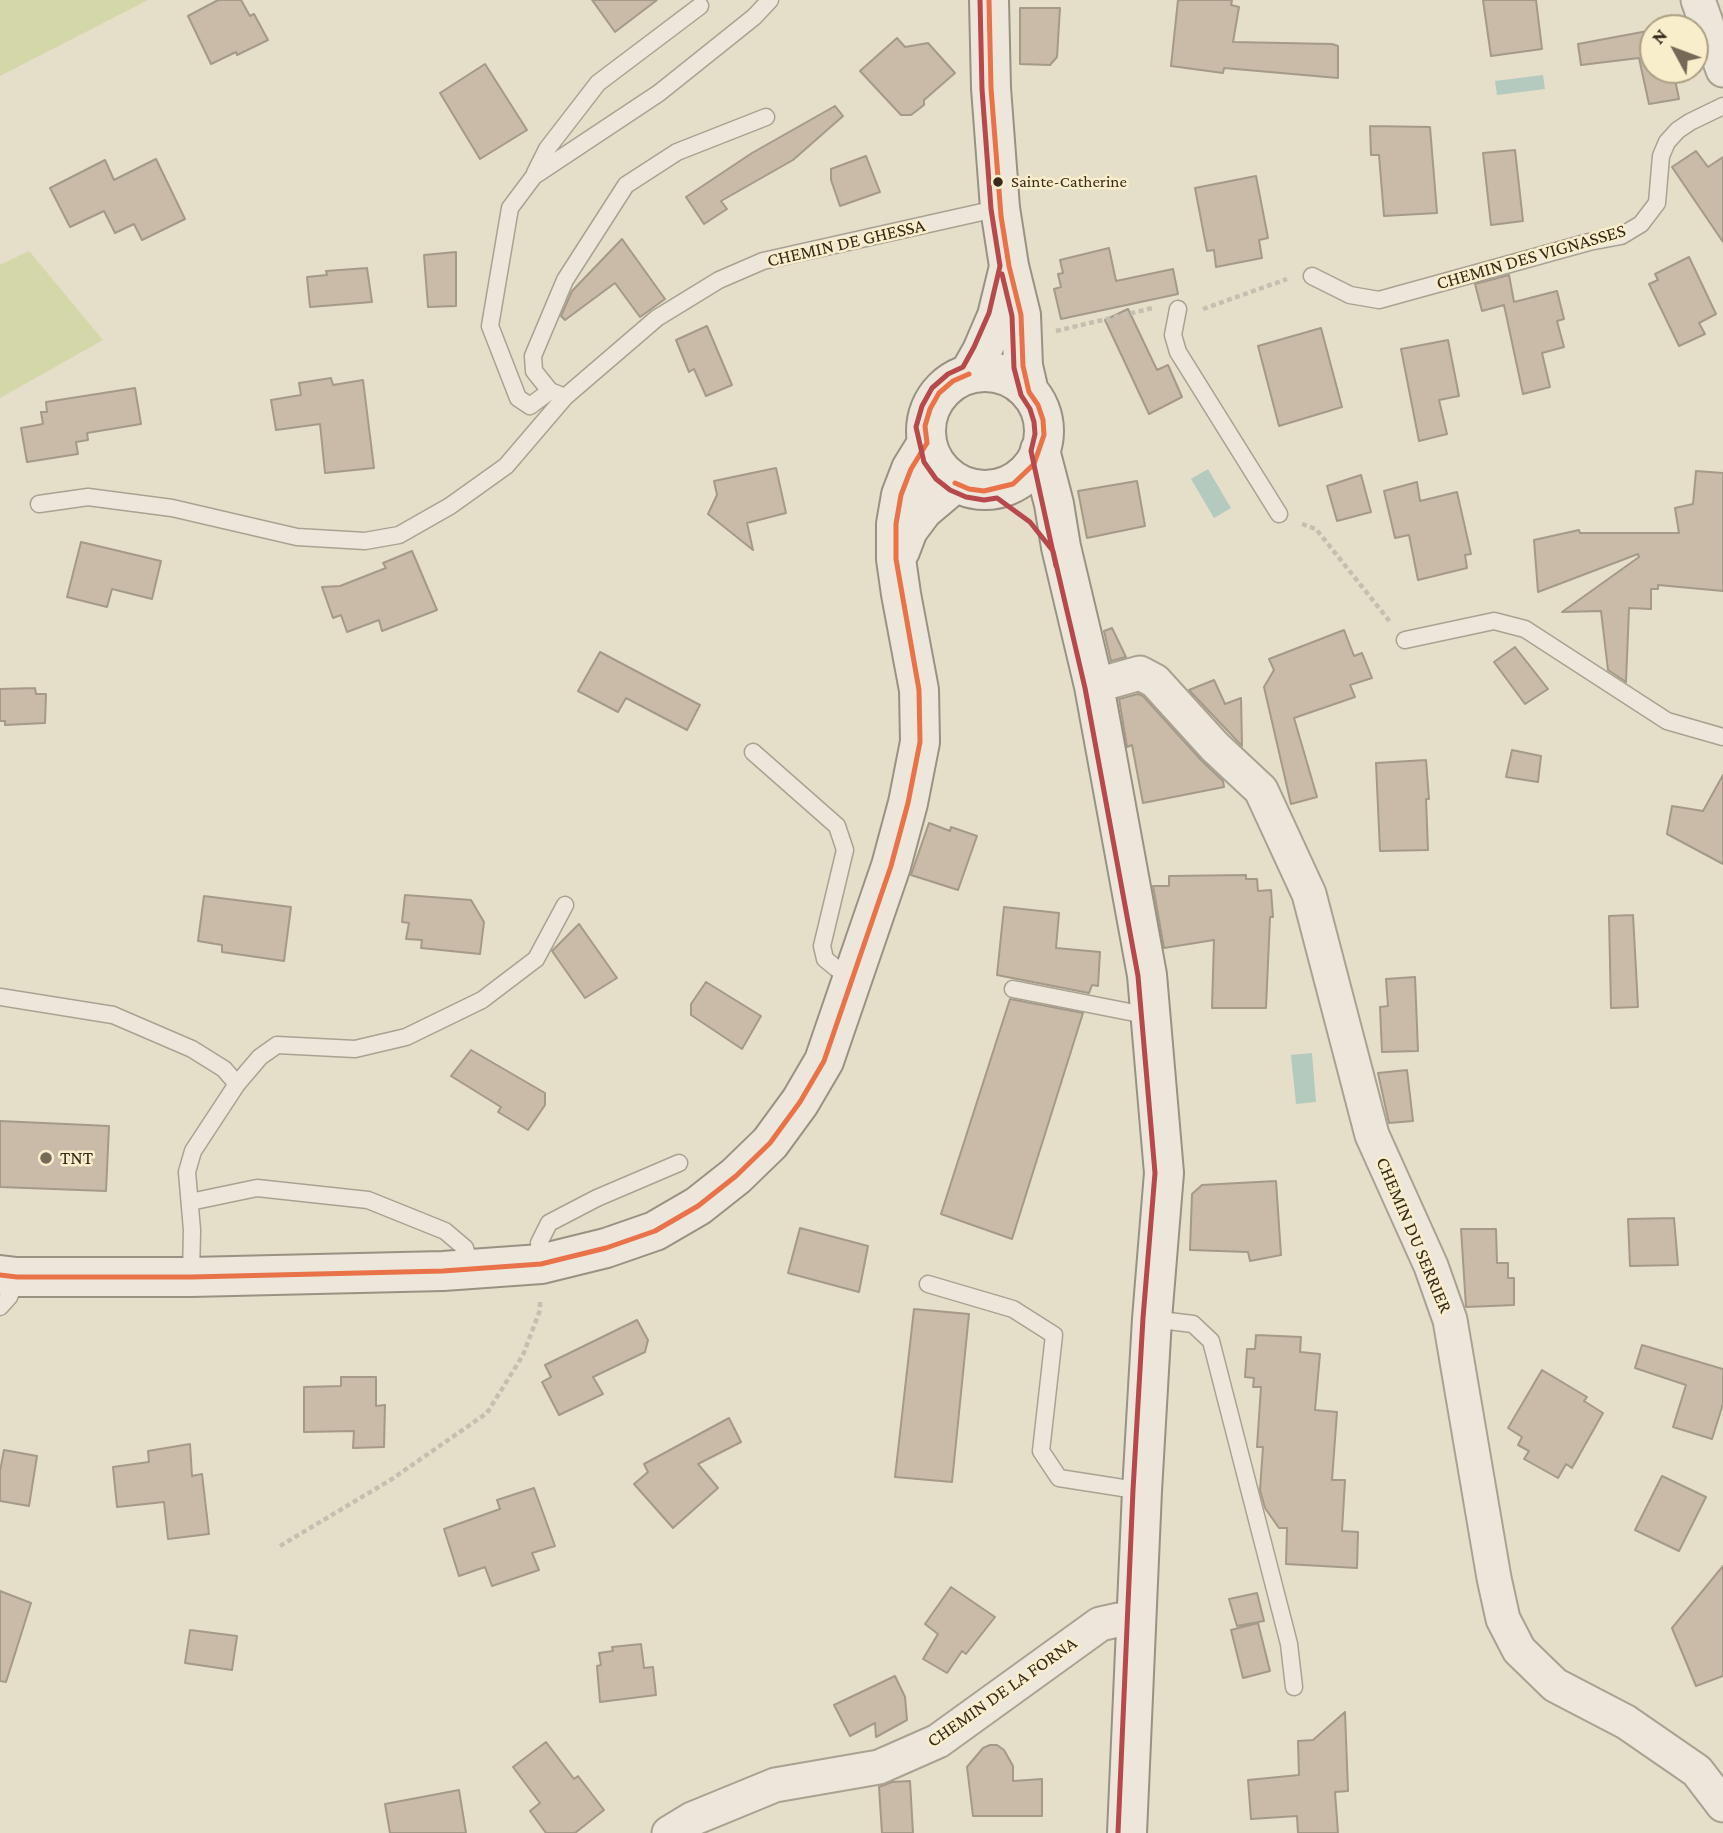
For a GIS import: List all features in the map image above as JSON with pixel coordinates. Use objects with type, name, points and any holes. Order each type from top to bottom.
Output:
[{"type":"main road","points":[[989,0],[991,88],[1000,208],[1009,266],[1021,315],[1023,366],[1029,392]]},
{"type":"main road","points":[[969,374],[997,316],[1009,266]]},
{"type":"main road","points":[[986,372],[1002,374],[1017,381],[1029,392],[1038,405],[1044,435],[1041,450],[1025,475],[1013,484],[984,491],[955,483],[942,472],[932,459],[925,426],[930,409],[946,387],[969,374],[986,372]]},
{"type":"main road","points":[[6,1286],[191,1277],[471,1269],[541,1264],[606,1248],[655,1231],[698,1206],[736,1176],[770,1143],[800,1102],[824,1061],[891,866],[908,803],[920,742],[919,690],[896,559],[896,524],[901,495],[911,469],[927,443]]},
{"type":"main road","points":[[1041,450],[1094,686],[1147,975],[1164,1173],[1142,1491],[1127,1833]]},
{"type":"main road","points":[[896,559],[908,530],[923,510],[955,483]]},
{"type":"main road","points":[[999,489],[1020,502],[1035,516],[1061,547]]},
{"type":"street","points":[[1698,0],[1723,70]]},
{"type":"street","name":"CHEMIN DU SERRIER","points":[[1094,686],[1140,673],[1155,681],[1215,747],[1261,790],[1309,894],[1372,1135],[1432,1266],[1450,1320],[1494,1578],[1503,1619],[1519,1650],[1555,1685],[1626,1722],[1697,1771],[1723,1805]]},
{"type":"street","name":"CHEMIN DE LA FORNA","points":[[669,1833],[692,1819],[775,1785],[878,1767],[938,1741],[1100,1624],[1118,1620],[1138,1621]]},
{"type":"lane","points":[[534,176],[659,93],[754,17],[770,0]]},
{"type":"lane","points":[[558,394],[530,406],[518,398],[490,326],[510,208],[534,176],[547,149],[598,83],[700,6]]},
{"type":"lane","name":"CHEMIN DES VIGNASSES","points":[[1312,276],[1350,295],[1379,300],[1589,242],[1621,236],[1641,224],[1657,203],[1661,156],[1667,142],[1684,126],[1723,106]]},
{"type":"lane","points":[[558,394],[534,371],[533,356],[565,279],[626,186],[677,152],[766,117]]},
{"type":"lane","name":"CHEMIN DE GHESSA","points":[[558,394],[657,318],[719,280],[763,261],[1000,208]]},
{"type":"lane","points":[[1178,309],[1173,335],[1178,352],[1279,514]]},
{"type":"lane","points":[[39,504],[88,497],[172,508],[298,537],[365,541],[400,535],[450,506],[506,466],[558,394]]},
{"type":"lane","points":[[1405,640],[1494,621],[1525,629],[1667,721],[1723,737]]},
{"type":"lane","points":[[753,752],[837,826],[845,850],[822,946],[825,958],[836,968],[853,976]]},
{"type":"lane","points":[[191,1277],[187,1172],[193,1151],[237,1084],[260,1057],[276,1045],[355,1049],[406,1037],[482,1000],[536,959],[565,905]]},
{"type":"lane","points":[[1013,989],[1150,1016]]},
{"type":"lane","points":[[0,997],[113,1015],[192,1049],[225,1069],[237,1084]]},
{"type":"lane","points":[[541,1264],[539,1243],[549,1223],[597,1198],[678,1164]]},
{"type":"lane","points":[[190,1202],[257,1188],[368,1200],[445,1231],[465,1248],[471,1269]]},
{"type":"lane","points":[[928,1284],[1013,1308],[1054,1335],[1041,1451],[1059,1478],[1142,1491]]},
{"type":"lane","points":[[1152,1319],[1193,1324],[1211,1341],[1289,1644],[1294,1687]]},
{"type":"path","points":[[1279,514],[1316,529],[1405,640]]},
{"type":"path","points":[[280,1546],[392,1479],[487,1413],[523,1355],[540,1310],[541,1264]]},
{"type":"green space","points":[[0,0],[148,0],[0,76]]},
{"type":"green space","points":[[29,251],[103,340],[0,398],[0,265]]},
{"type":"shaded area","points":[[1543,75],[1545,89],[1497,95],[1495,81]]},
{"type":"shaded area","points":[[1208,469],[1231,508],[1214,518],[1191,479]]},
{"type":"shaded area","points":[[1312,1053],[1316,1102],[1296,1104],[1291,1055]]},
{"type":"building","points":[[218,0],[241,0],[250,16],[254,14],[268,40],[211,64],[188,16]]},
{"type":"building","points":[[592,0],[657,0],[615,32]]},
{"type":"building","points":[[1178,0],[1232,0],[1231,5],[1239,7],[1233,42],[1338,46],[1338,78],[1224,68],[1223,73],[1171,66]]},
{"type":"building","points":[[1483,0],[1536,0],[1542,49],[1491,56]]},
{"type":"building","points":[[1020,8],[1060,8],[1057,57],[1050,65],[1020,64]]},
{"type":"building","points":[[1639,33],[1639,58],[1581,65],[1578,44]]},
{"type":"building","points":[[897,38],[905,47],[928,43],[955,73],[911,115],[901,115],[860,71]]},
{"type":"building","points":[[485,64],[527,130],[480,159],[440,93]]},
{"type":"building","points":[[1645,84],[1676,84],[1679,99],[1649,104]]},
{"type":"building","points":[[835,106],[843,116],[793,160],[721,201],[727,209],[704,224],[686,197],[752,153]]},
{"type":"building","points":[[1370,126],[1430,127],[1437,213],[1384,216],[1379,155],[1371,155]]},
{"type":"building","points":[[1515,150],[1523,221],[1491,225],[1483,153]]},
{"type":"building","points":[[1696,151],[1708,167],[1723,157],[1723,242],[1672,167]]},
{"type":"building","points":[[866,156],[880,192],[840,206],[831,180],[831,169]]},
{"type":"building","points":[[156,159],[185,219],[142,240],[134,224],[115,233],[104,211],[70,227],[50,188],[105,160],[114,180]]},
{"type":"building","points":[[1256,176],[1268,238],[1259,240],[1262,258],[1216,267],[1214,250],[1207,251],[1195,188]]},
{"type":"building","points":[[622,239],[665,299],[640,317],[615,283],[565,320],[561,316],[572,291]]},
{"type":"building","points":[[1109,248],[1116,281],[1173,269],[1178,294],[1061,319],[1054,289],[1061,287],[1058,274],[1063,273],[1060,260]]},
{"type":"building","points":[[456,252],[456,306],[428,307],[424,255]]},
{"type":"building","points":[[1689,257],[1716,314],[1699,323],[1705,334],[1679,346],[1649,284],[1658,280],[1655,274]]},
{"type":"building","points":[[367,268],[372,302],[310,307],[307,277],[327,275],[326,271]]},
{"type":"building","points":[[1509,275],[1514,302],[1557,291],[1564,319],[1557,321],[1564,347],[1542,353],[1550,387],[1523,394],[1504,305],[1482,311],[1475,284]]},
{"type":"building","points":[[1128,309],[1157,370],[1168,365],[1182,397],[1149,414],[1105,320]]},
{"type":"building","points":[[707,326],[732,385],[706,396],[694,369],[689,372],[676,340]]},
{"type":"building","points":[[1321,328],[1342,407],[1279,426],[1258,346]]},
{"type":"building","points":[[1448,340],[1459,396],[1439,400],[1447,434],[1419,441],[1401,349]]},
{"type":"building","points":[[331,378],[333,385],[363,380],[374,468],[325,473],[320,424],[276,430],[271,400],[301,395],[299,383]]},
{"type":"building","points":[[135,388],[141,424],[87,433],[88,440],[76,442],[78,454],[27,462],[21,428],[43,424],[41,412],[47,412],[46,402]]},
{"type":"building","points":[[776,468],[786,513],[747,523],[753,550],[708,514],[717,495],[714,481]]},
{"type":"building","points":[[1696,471],[1723,473],[1723,591],[1658,585],[1658,589],[1651,589],[1651,609],[1629,608],[1626,682],[1608,670],[1601,611],[1562,612],[1639,557],[1638,554],[1538,592],[1534,540],[1579,530],[1580,533],[1679,533],[1675,508],[1693,504]]},
{"type":"building","points":[[1361,475],[1371,512],[1337,521],[1327,486]]},
{"type":"building","points":[[1137,481],[1145,526],[1087,538],[1078,491]]},
{"type":"building","points":[[1417,482],[1420,501],[1457,492],[1471,554],[1465,555],[1467,568],[1418,580],[1409,535],[1395,538],[1384,491]]},
{"type":"building","points":[[81,542],[161,561],[152,599],[112,589],[107,607],[67,597]]},
{"type":"building","points":[[412,551],[437,610],[382,631],[379,620],[347,632],[341,615],[333,618],[322,587],[340,586],[386,568],[383,563]]},
{"type":"building","points":[[1112,628],[1126,657],[1111,661],[1104,631]]},
{"type":"building","points":[[1344,630],[1354,656],[1362,653],[1372,678],[1350,685],[1355,697],[1294,718],[1317,797],[1291,804],[1264,687],[1274,670],[1269,659]]},
{"type":"building","points":[[1515,647],[1548,689],[1525,704],[1494,662]]},
{"type":"building","points":[[600,652],[700,705],[687,730],[626,698],[618,712],[578,691]]},
{"type":"building","points":[[1214,680],[1225,704],[1241,698],[1242,746],[1189,690]]},
{"type":"building","points":[[35,688],[36,694],[46,694],[45,723],[5,725],[5,721],[0,721],[0,689]]},
{"type":"building","points":[[1138,694],[1143,696],[1223,781],[1224,787],[1143,803],[1132,745],[1127,747],[1119,699]]},
{"type":"building","points":[[1512,750],[1541,756],[1538,782],[1506,777]]},
{"type":"building","points":[[1426,760],[1429,799],[1426,799],[1428,850],[1380,851],[1376,763]]},
{"type":"building","points":[[1723,775],[1723,864],[1667,834],[1672,806],[1703,811]]},
{"type":"building","points":[[929,823],[950,831],[951,827],[977,836],[958,890],[911,875]]},
{"type":"building","points":[[1246,875],[1246,879],[1257,879],[1258,891],[1271,890],[1273,917],[1270,917],[1266,1008],[1212,1008],[1214,940],[1164,948],[1153,886],[1169,886],[1169,876]]},
{"type":"building","points":[[405,895],[471,900],[484,922],[480,954],[421,948],[422,940],[406,939],[409,923],[402,922]]},
{"type":"building","points":[[204,896],[291,907],[284,961],[222,952],[222,945],[198,941]]},
{"type":"building","points":[[1004,907],[1059,913],[1056,948],[1100,952],[1098,986],[1092,985],[1089,993],[997,975]]},
{"type":"building","points":[[1633,915],[1638,1007],[1611,1008],[1609,916]]},
{"type":"building","points":[[579,924],[617,978],[585,998],[552,951]]},
{"type":"building","points":[[1415,977],[1418,1051],[1382,1052],[1380,1007],[1388,1006],[1386,979]]},
{"type":"building","points":[[706,982],[761,1016],[742,1049],[691,1015],[691,1004]]},
{"type":"building","points":[[1010,999],[1083,1013],[1012,1239],[941,1214]]},
{"type":"building","points":[[471,1050],[545,1093],[545,1105],[528,1130],[498,1112],[501,1107],[451,1076]]},
{"type":"building","points":[[1407,1070],[1413,1121],[1389,1123],[1378,1073]]},
{"type":"building","points":[[0,1121],[109,1126],[106,1191],[0,1187]]},
{"type":"building","points":[[1276,1181],[1281,1255],[1250,1261],[1248,1252],[1190,1250],[1192,1194],[1202,1185]]},
{"type":"building","points":[[1674,1218],[1678,1265],[1630,1266],[1628,1219]]},
{"type":"building","points":[[800,1228],[868,1246],[859,1292],[788,1273]]},
{"type":"building","points":[[1461,1229],[1496,1229],[1497,1263],[1508,1263],[1508,1278],[1514,1278],[1514,1305],[1466,1307]]},
{"type":"building","points":[[914,1309],[969,1314],[952,1482],[895,1477]]},
{"type":"building","points":[[637,1320],[648,1340],[645,1352],[593,1377],[603,1394],[559,1415],[542,1382],[551,1377],[545,1365]]},
{"type":"building","points":[[1256,1335],[1301,1337],[1300,1352],[1320,1354],[1315,1410],[1337,1412],[1332,1480],[1345,1480],[1342,1531],[1358,1532],[1357,1568],[1286,1564],[1287,1528],[1279,1528],[1265,1508],[1260,1490],[1263,1447],[1257,1447],[1261,1387],[1253,1387],[1254,1378],[1245,1377],[1247,1349],[1255,1349]]},
{"type":"building","points":[[1642,1345],[1723,1369],[1723,1404],[1712,1439],[1673,1427],[1686,1385],[1635,1368]]},
{"type":"building","points":[[1542,1370],[1587,1397],[1584,1401],[1603,1413],[1572,1468],[1566,1464],[1558,1478],[1524,1459],[1529,1451],[1518,1445],[1522,1437],[1508,1428]]},
{"type":"building","points":[[341,1377],[376,1377],[376,1406],[385,1405],[384,1447],[353,1448],[354,1431],[304,1432],[304,1387],[341,1386]]},
{"type":"building","points":[[729,1418],[741,1442],[698,1464],[718,1488],[673,1528],[634,1484],[648,1472],[644,1464]]},
{"type":"building","points":[[190,1444],[192,1476],[202,1474],[209,1534],[168,1539],[164,1502],[117,1507],[113,1467],[149,1462],[148,1451]]},
{"type":"building","points":[[4,1450],[37,1456],[29,1506],[0,1501],[0,1471]]},
{"type":"building","points":[[1662,1476],[1706,1497],[1679,1551],[1635,1530]]},
{"type":"building","points":[[534,1488],[555,1546],[532,1553],[539,1570],[492,1586],[485,1567],[459,1576],[444,1529],[500,1509],[497,1500]]},
{"type":"building","points":[[1723,1566],[1723,1676],[1696,1686],[1672,1628]]},
{"type":"building","points":[[951,1587],[995,1617],[966,1654],[962,1651],[947,1673],[923,1659],[938,1634],[925,1624]]},
{"type":"building","points":[[0,1591],[31,1603],[6,1682],[0,1681]]},
{"type":"building","points":[[1257,1593],[1264,1621],[1237,1626],[1229,1599]]},
{"type":"building","points":[[1258,1623],[1270,1671],[1243,1678],[1231,1630]]},
{"type":"building","points":[[190,1630],[237,1636],[232,1670],[185,1663]]},
{"type":"building","points":[[641,1644],[644,1668],[653,1667],[656,1695],[600,1702],[597,1666],[601,1665],[599,1653],[613,1651],[612,1647]]},
{"type":"building","points":[[895,1676],[905,1697],[907,1720],[876,1737],[875,1723],[850,1736],[834,1705]]},
{"type":"building","points":[[1345,1712],[1348,1791],[1335,1792],[1338,1833],[1298,1833],[1297,1816],[1251,1819],[1248,1780],[1299,1775],[1298,1741],[1313,1740]]},
{"type":"building","points":[[546,1742],[574,1779],[578,1776],[604,1810],[575,1833],[546,1833],[530,1811],[540,1803],[513,1767]]},
{"type":"building","points":[[997,1745],[1004,1750],[1013,1766],[1013,1781],[1042,1779],[1042,1816],[973,1816],[967,1767],[983,1748]]},
{"type":"building","points":[[910,1781],[913,1833],[882,1833],[879,1787],[892,1782]]},
{"type":"building","points":[[459,1790],[466,1833],[390,1833],[385,1804]]},
{"type":"transit line","points":[[980,0],[982,89],[991,209],[1000,266],[989,313],[974,347],[963,367],[948,374],[932,388],[922,406],[916,427],[924,462],[936,479],[950,490],[966,497],[984,500],[997,498],[1030,522],[1053,551],[1085,688],[1138,976],[1155,1173],[1133,1490],[1118,1833]]},
{"type":"transit line","points":[[955,483],[984,491],[1013,484],[1034,464],[1044,435],[1043,420],[1038,405],[1029,392],[1023,366],[1021,315],[1001,216],[991,88],[989,0]]},
{"type":"transit line","points":[[1002,274],[1012,316],[1014,368],[1021,395],[1034,422],[1035,434],[1031,451],[1056,566]]},
{"type":"transit line","points":[[0,1275],[191,1277],[443,1271],[541,1264],[606,1248],[655,1231],[698,1206],[736,1176],[770,1143],[800,1102],[824,1061],[891,866],[908,803],[920,742],[919,690],[896,559],[896,524],[901,495],[911,469],[927,443],[925,426],[930,409],[939,393],[953,381],[969,374]]},
{"type":"place","name":"Sainte-Catherine","points":[[998,182]]},
{"type":"place","name":"TNT","points":[[46,1158]]}]
